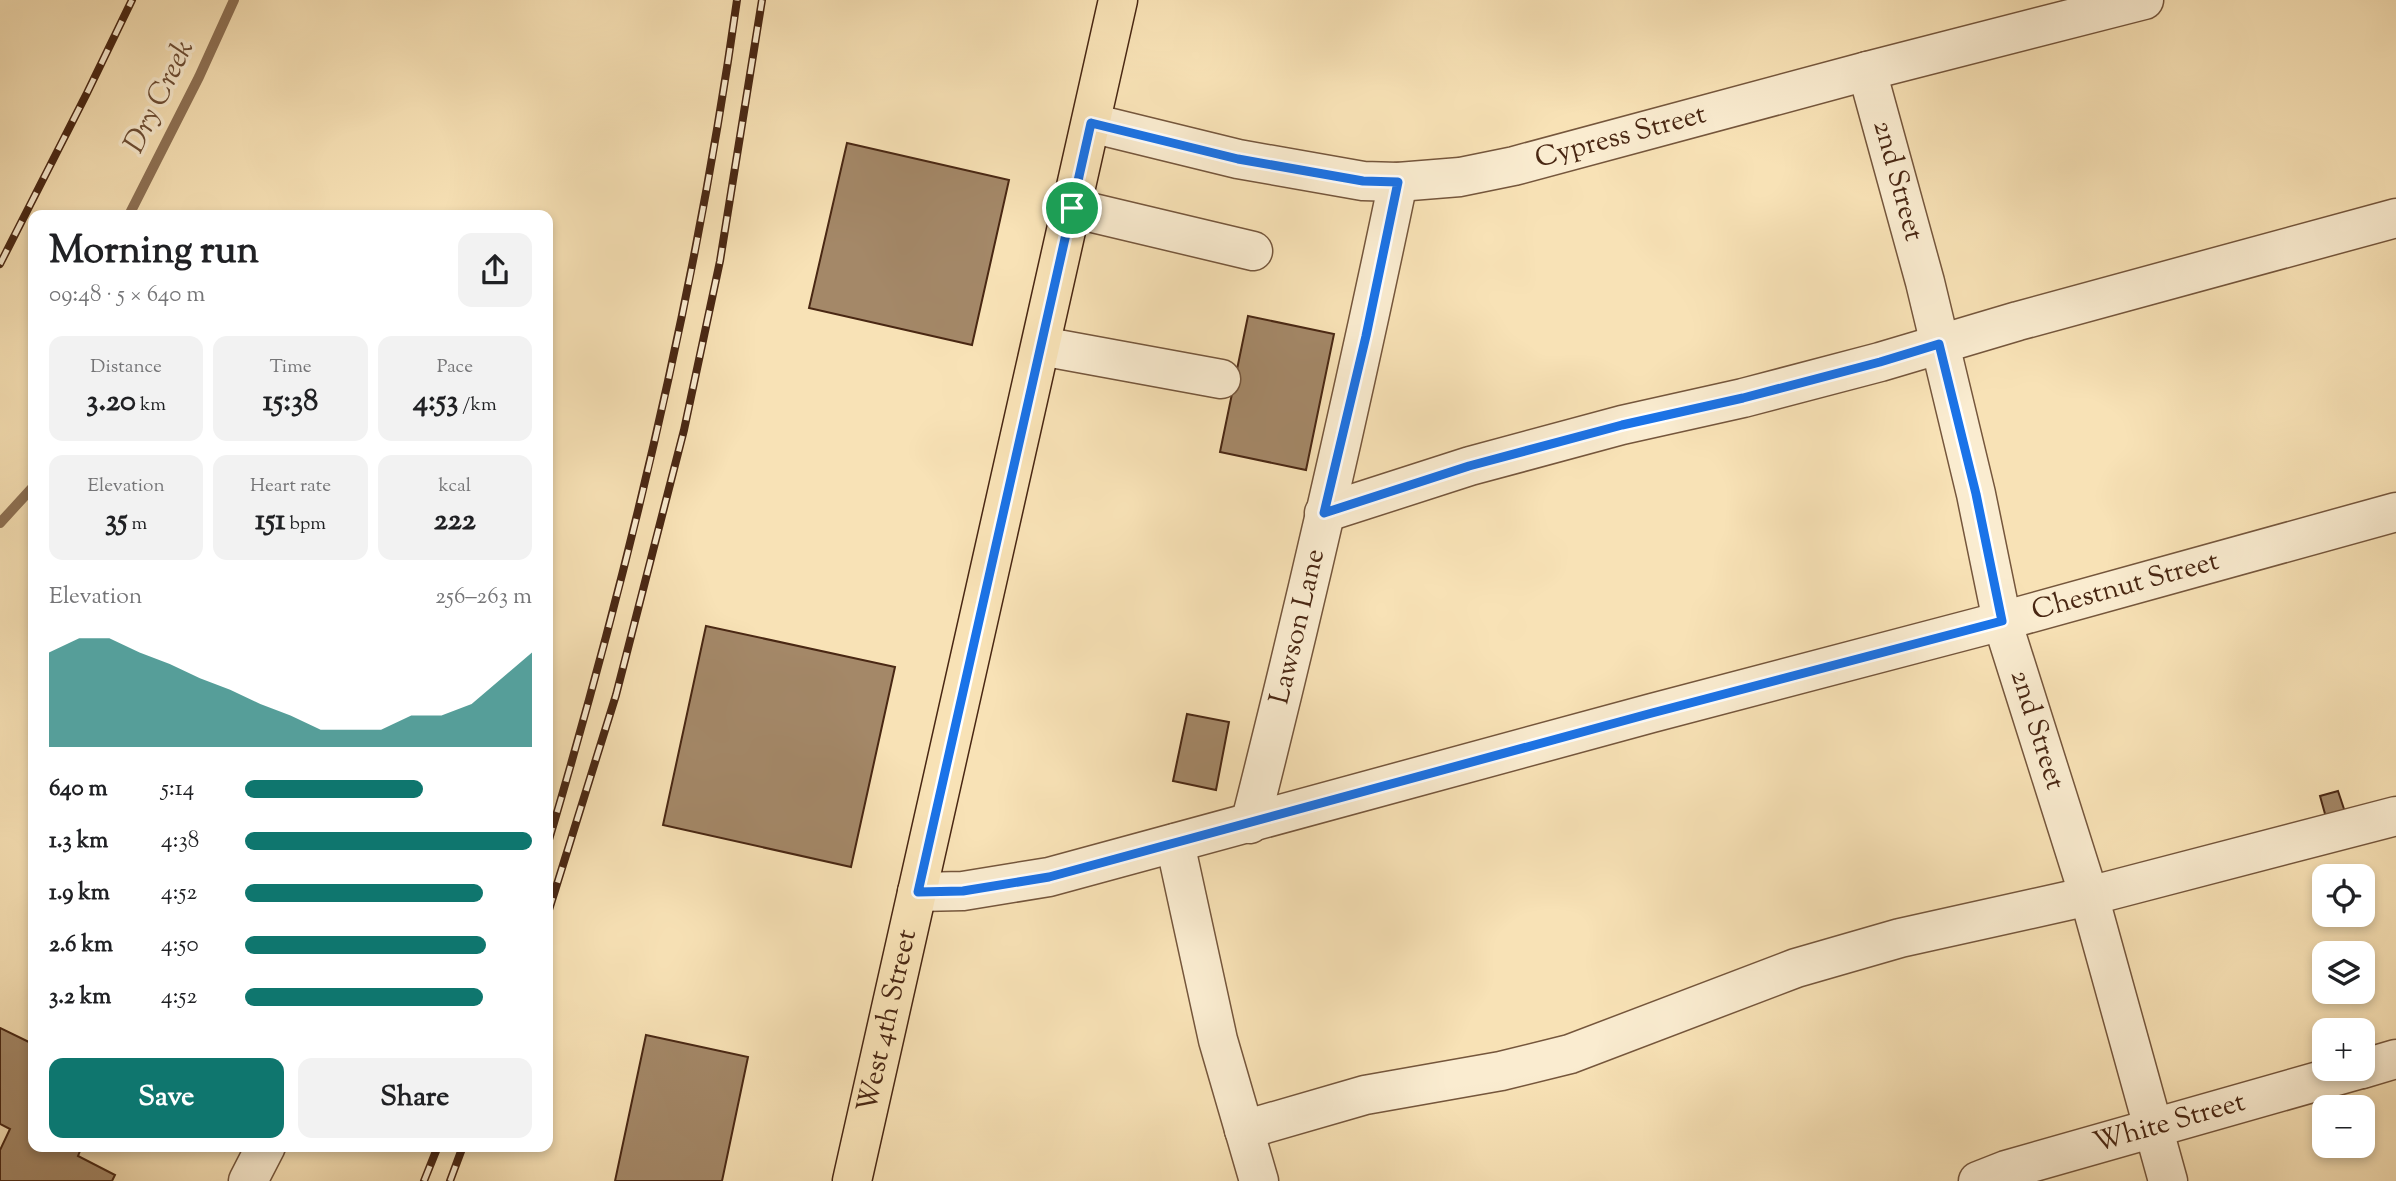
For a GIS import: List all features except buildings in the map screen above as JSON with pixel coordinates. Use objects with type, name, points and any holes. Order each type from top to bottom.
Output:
[{"type":"main road","name":"West 4th Street","points":[[852,1181],[1118,0]]},
{"type":"street","name":"Cypress Street","points":[[1091,123],[1238,159],[1363,181],[1398,182],[1460,177],[1514,166],[2144,0]]},
{"type":"street","name":"2nd Street","points":[[1867,71],[1976,494],[2002,621],[2089,896],[2168,1181]]},
{"type":"street","name":"Lawson Lane","points":[[1250,824],[1291,664],[1366,336],[1398,182]]},
{"type":"street","points":[[1072,208],[1253,251]]},
{"type":"street","points":[[1324,513],[1469,466],[1622,425],[1781,388],[2018,320],[2396,218]]},
{"type":"street","points":[[1041,346],[1221,379]]},
{"type":"street","name":"Chestnut Street","points":[[918,892],[963,891],[1049,877],[2002,621],[2396,512]]},
{"type":"street","points":[[1244,1130],[1365,1095],[1501,1071],[1570,1054],[1796,968],[1900,938],[2089,896],[2396,816]]},
{"type":"street","points":[[1175,844],[1219,1040],[1259,1181]]},
{"type":"street","name":"White Street","points":[[2375,1065],[2396,1059]]},
{"type":"street","name":"White Street","points":[[1978,1181],[2006,1170],[2320,1081]]},
{"type":"street","points":[[248,1181],[263,1152]]},
{"type":"waterway","name":"Dry Creek","points":[[132,210],[199,77],[234,0]]},
{"type":"waterway","name":"Dry Creek","points":[[0,523],[28,492]]},
{"type":"railway","points":[[0,264],[132,0]]},
{"type":"railway","points":[[553,826],[607,635],[658,425],[702,214],[737,0]]},
{"type":"railway","points":[[553,897],[616,695],[684,430],[720,261],[762,0]]},
{"type":"railway","points":[[424,1181],[436,1152]]},
{"type":"railway","points":[[450,1181],[461,1152]]},
{"type":"route","points":[[1091,123],[1238,159],[1363,181],[1398,182],[1366,336],[1324,513],[1469,466],[1622,425],[1743,398],[1939,344],[1976,494],[2002,621],[1049,877],[963,891],[918,892],[1072,208],[1091,123]]}]
